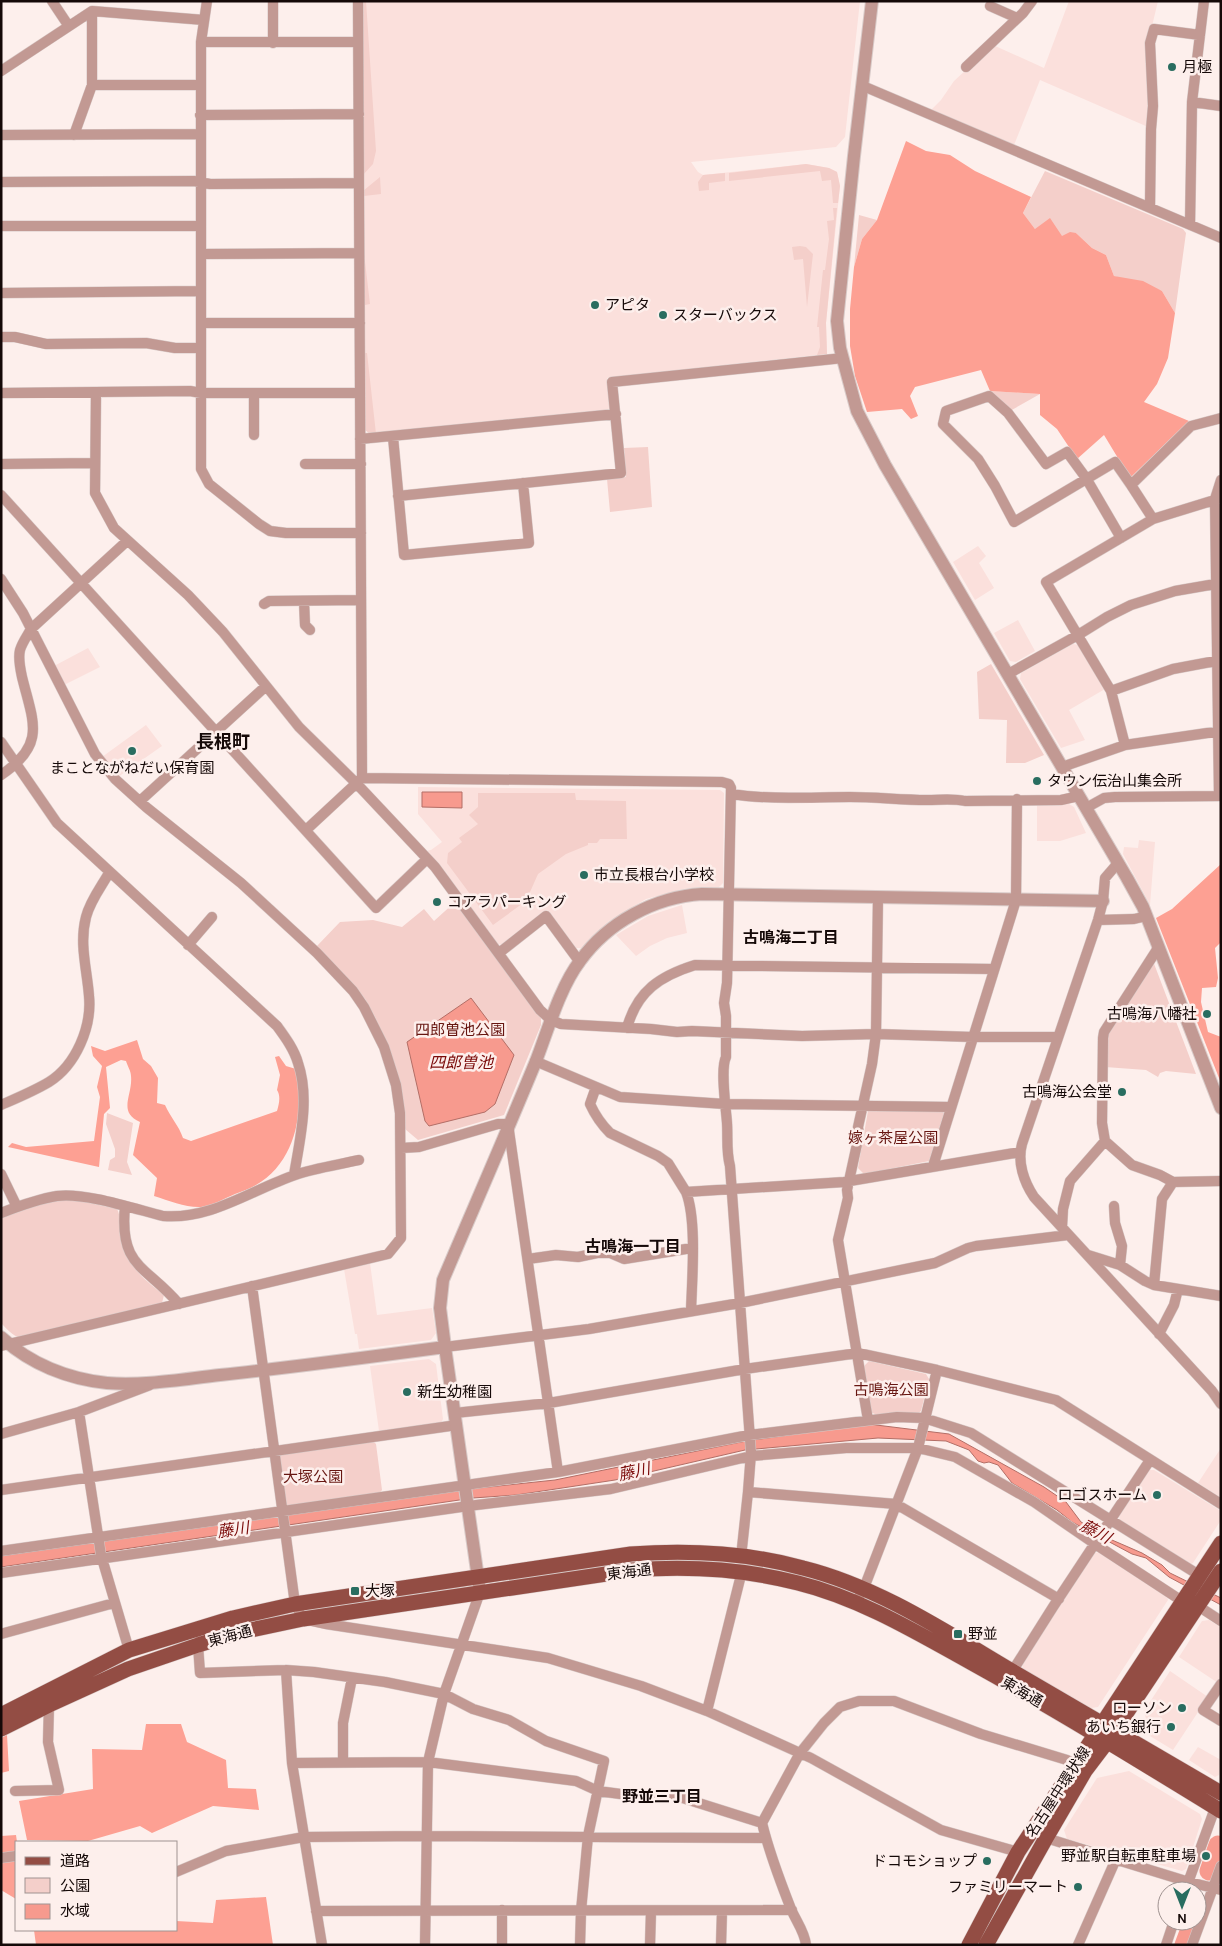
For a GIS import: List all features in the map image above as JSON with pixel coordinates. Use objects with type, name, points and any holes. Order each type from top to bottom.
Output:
[{"type":"main road","name":"名古屋中環状線","points":[[970,1945],[1018,1852],[1199,1604],[1211,1578],[1221,1544]]},
{"type":"main road","name":"東海通","points":[[1,1715],[129,1650],[232,1618],[295,1604],[631,1554],[668,1552],[742,1564],[803,1568],[864,1588],[951,1634],[1009,1677]]},
{"type":"main road","name":"東海通","points":[[1,1729],[128,1669],[236,1634],[303,1619],[642,1569],[742,1564],[856,1602],[943,1647],[1009,1677],[1105,1732],[1220,1790]]},
{"type":"main road","name":"名古屋中環状線","points":[[1105,1732],[1184,1599],[1211,1578]]},
{"type":"main road","name":"東海通","points":[[1105,1732],[1140,1760],[1218,1809]]},
{"type":"main road","name":"名古屋中環状線","points":[[986,1945],[1046,1838],[1080,1768]]},
{"type":"street","points":[[52,1],[68,26]]},
{"type":"street","points":[[207,1],[201,42],[200,115],[201,469],[209,484],[270,531],[286,533],[361,533]]},
{"type":"street","points":[[272,42],[273,1]]},
{"type":"street","points":[[358,1],[361,464],[359,781]]},
{"type":"street","points":[[872,1],[854,156],[838,322],[840,348],[846,378],[863,425],[1127,878],[1146,916],[1221,1108]]},
{"type":"street","points":[[966,67],[1032,1]]},
{"type":"street","points":[[1190,225],[1192,102],[1204,1]]},
{"type":"street","points":[[990,6],[1017,18]]},
{"type":"street","points":[[74,135],[92,85],[92,11]]},
{"type":"street","points":[[1,71],[92,11],[204,20]]},
{"type":"street","points":[[1150,206],[1153,106],[1150,43],[1154,29],[1200,34]]},
{"type":"street","points":[[201,42],[358,42]]},
{"type":"street","points":[[92,85],[201,85]]},
{"type":"street","points":[[862,86],[1150,206],[1221,238]]},
{"type":"street","points":[[1192,102],[1221,106]]},
{"type":"street","points":[[200,115],[359,114]]},
{"type":"street","points":[[1,135],[200,134]]},
{"type":"street","points":[[1,182],[359,184]]},
{"type":"street","points":[[1,226],[201,226]]},
{"type":"street","points":[[201,254],[359,253]]},
{"type":"street","points":[[1,293],[201,291]]},
{"type":"street","points":[[201,323],[360,323]]},
{"type":"street","points":[[1,337],[15,337],[46,344],[146,343],[175,348],[201,348]]},
{"type":"street","points":[[398,496],[621,472],[612,382],[843,358]]},
{"type":"street","points":[[1,393],[190,391],[201,394],[360,393]]},
{"type":"street","points":[[96,392],[95,493],[114,528],[188,595],[223,632],[299,727],[359,781],[428,859],[540,1010],[551,1020],[561,1024],[677,1032],[810,1036],[876,1034],[1058,1037]]},
{"type":"street","points":[[254,393],[254,435]]},
{"type":"street","points":[[1122,538],[1086,478],[1067,452],[1046,464],[1008,413],[989,396],[946,411],[942,424],[978,459],[1014,522],[1086,478],[1115,462],[1153,519]]},
{"type":"street","points":[[360,439],[616,414]]},
{"type":"street","points":[[1131,485],[1191,426],[1221,418]]},
{"type":"street","points":[[392,437],[404,555],[529,544],[523,483]]},
{"type":"street","points":[[1,464],[95,463]]},
{"type":"street","points":[[305,464],[361,464]]},
{"type":"street","points":[[1086,808],[1104,798],[1115,797],[1220,796],[1218,498],[1221,480]]},
{"type":"street","points":[[1,496],[376,908],[428,859]]},
{"type":"street","points":[[1125,746],[1111,690],[1046,582],[1153,519],[1218,498]]},
{"type":"street","points":[[1,775],[16,765],[29,747],[34,726],[19,667],[19,652],[31,630],[127,541]]},
{"type":"street","points":[[1,579],[23,613],[95,754],[114,779],[241,883],[317,953],[353,991],[371,1020],[390,1063],[396,1085],[400,1113],[401,1148],[401,1238],[388,1254],[179,1304],[4,1343]]},
{"type":"street","points":[[1008,674],[1106,617],[1132,605],[1175,591],[1219,583]]},
{"type":"street","points":[[264,604],[268,601],[361,600]]},
{"type":"street","points":[[304,601],[305,625],[310,630]]},
{"type":"street","points":[[1111,690],[1173,669],[1219,660]]},
{"type":"street","points":[[140,802],[266,686]]},
{"type":"street","points":[[1062,767],[1125,746],[1220,731]]},
{"type":"street","points":[[1,742],[57,823],[277,1026],[289,1043],[298,1061],[303,1080],[304,1102],[294,1175]]},
{"type":"street","points":[[306,830],[359,781],[722,782],[729,784],[727,964],[724,1003],[726,1057],[723,1069],[727,1154],[732,1189],[751,1454],[742,1564],[708,1710]]},
{"type":"street","points":[[730,794],[825,799],[852,797],[926,800],[954,798],[966,801],[1061,800],[1079,796]]},
{"type":"street","points":[[933,1166],[1016,900],[1017,799]]},
{"type":"street","points":[[1118,863],[1105,878],[1103,900],[1098,920],[1020,1152],[1022,1171],[1034,1197],[1212,1391],[1221,1404]]},
{"type":"street","points":[[1,1105],[32,1091],[60,1073],[83,1039],[89,1012],[83,945],[86,918],[90,905],[109,873]]},
{"type":"street","points":[[425,1945],[428,1762],[444,1694],[480,1592],[440,1308],[443,1280],[551,1020],[580,961],[613,928],[649,906],[683,895],[1103,900]]},
{"type":"street","points":[[868,1420],[838,1240],[848,1198],[848,1181],[859,1135],[858,1127],[871,1069],[876,1034],[878,897]]},
{"type":"street","points":[[499,953],[546,916],[580,961]]},
{"type":"street","points":[[1098,920],[1134,919],[1146,916]]},
{"type":"street","points":[[188,945],[212,917]]},
{"type":"street","points":[[1158,948],[1102,1038],[1102,1123],[1105,1140],[1132,1165],[1173,1182],[1221,1181]]},
{"type":"street","points":[[627,1028],[632,1010],[646,992],[660,979],[695,965],[727,964],[877,969],[993,969]]},
{"type":"street","points":[[535,1061],[620,1097],[725,1104],[951,1106]]},
{"type":"street","points":[[596,1087],[590,1104],[594,1114],[604,1127],[619,1138],[658,1156],[668,1163],[686,1192],[690,1202],[692,1248],[691,1311]]},
{"type":"street","points":[[401,1148],[419,1147],[498,1124],[508,1124]]},
{"type":"street","points":[[508,1124],[558,1472]]},
{"type":"street","points":[[1065,1231],[1063,1209],[1070,1181],[1105,1140]]},
{"type":"street","points":[[686,1192],[848,1181],[1020,1152]]},
{"type":"street","points":[[1,1213],[58,1196],[75,1196],[163,1216],[177,1217],[201,1214],[294,1175],[359,1160]]},
{"type":"street","points":[[1,1174],[17,1207]]},
{"type":"street","points":[[1154,1285],[1162,1199],[1173,1182]]},
{"type":"street","points":[[125,1206],[123,1224],[129,1251],[133,1259],[139,1268],[168,1291],[179,1304]]},
{"type":"street","points":[[1114,1206],[1115,1222],[1122,1246],[1122,1267],[1115,1286]]},
{"type":"street","points":[[4,1343],[35,1362],[71,1376],[107,1383],[160,1381],[589,1329],[740,1304],[935,1263],[968,1248],[1065,1231]]},
{"type":"street","points":[[528,1259],[556,1255],[578,1257],[597,1253],[610,1253],[624,1259],[692,1248]]},
{"type":"street","points":[[1087,1255],[1122,1267],[1154,1285],[1221,1296]]},
{"type":"street","points":[[252,1286],[295,1604],[303,1619],[548,1658],[574,1665],[708,1710],[800,1753],[941,1830],[1018,1852]]},
{"type":"street","points":[[1159,1334],[1174,1305],[1178,1290]]},
{"type":"street","points":[[1,1490],[273,1451],[745,1369],[858,1353],[937,1370],[1056,1400],[1221,1504]]},
{"type":"street","points":[[856,1602],[864,1588],[919,1445],[937,1370]]},
{"type":"street","points":[[1,1434],[80,1412],[160,1381]]},
{"type":"street","points":[[80,1412],[101,1557],[129,1650]]},
{"type":"street","points":[[1,1551],[98,1540],[465,1487],[750,1437],[897,1417],[924,1421],[971,1433],[1110,1522],[1211,1578]]},
{"type":"street","points":[[1,1573],[468,1505],[611,1489],[751,1454],[919,1445],[955,1457],[1034,1502],[1184,1599]]},
{"type":"street","points":[[1009,1677],[1150,1460]]},
{"type":"street","points":[[748,1492],[896,1504],[1058,1599]]},
{"type":"street","points":[[1,1634],[114,1603]]},
{"type":"street","points":[[1199,1604],[1221,1621]]},
{"type":"street","points":[[198,1645],[200,1673],[286,1670],[385,1682],[444,1694],[473,1709],[509,1720],[546,1741],[604,1762],[588,1836],[580,1945]]},
{"type":"street","points":[[286,1670],[292,1762],[322,1945]]},
{"type":"street","points":[[343,1762],[343,1724],[352,1678]]},
{"type":"street","points":[[1221,1684],[1203,1710],[1221,1721]]},
{"type":"street","points":[[806,1945],[806,1938],[792,1910],[762,1823],[800,1753],[840,1706],[859,1702],[894,1702],[948,1722],[1066,1760],[1080,1768]]},
{"type":"street","points":[[15,1791],[59,1790],[48,1742],[49,1705]]},
{"type":"street","points":[[292,1762],[428,1762],[576,1781],[598,1791],[628,1795],[670,1794],[762,1823]]},
{"type":"street","points":[[1189,1881],[1218,1809]]},
{"type":"street","points":[[178,1871],[226,1851],[254,1848],[304,1837],[588,1836],[766,1838]]},
{"type":"street","points":[[1046,1838],[1116,1859],[1174,1881]]},
{"type":"street","points":[[1,1858],[15,1856]]},
{"type":"street","points":[[1078,1945],[1116,1859]]},
{"type":"street","points":[[1192,1945],[1217,1888],[1221,1866]]},
{"type":"street","points":[[502,1910],[502,1945]]},
{"type":"street","points":[[316,1911],[792,1910]]},
{"type":"street","points":[[650,1911],[650,1945]]},
{"type":"street","points":[[721,1945],[722,1911]]},
{"type":"street","points":[[1166,1945],[1171,1931]]},
{"type":"shaded area","points":[[362,1],[860,1],[845,137],[836,147],[691,162],[698,172],[703,175],[806,164],[829,168],[837,172],[840,186],[826,323],[827,354],[607,378],[611,407],[606,411],[370,434],[364,429]]},
{"type":"shaded area","points":[[1069,1],[1158,1],[1148,43],[1151,106],[1148,127],[1040,80],[1014,145],[931,110],[941,100],[954,81],[993,45],[1044,68]]},
{"type":"shaded area","points":[[906,141],[926,151],[950,155],[975,171],[1031,197],[1023,213],[1035,229],[1050,218],[1062,236],[1070,232],[1076,233],[1092,248],[1106,255],[1114,276],[1143,281],[1162,291],[1175,313],[1168,358],[1157,384],[1144,402],[1189,421],[1130,478],[1104,435],[1077,459],[1057,429],[1040,415],[1040,394],[990,391],[981,370],[915,387],[910,396],[918,416],[911,419],[902,409],[867,412],[855,376],[850,346],[850,309],[854,267],[862,239],[877,220]]},
{"type":"shaded area","points":[[978,546],[986,556],[979,563],[994,588],[975,600],[953,562]]},
{"type":"shaded area","points":[[1018,620],[1035,651],[1016,662],[1010,661],[994,633]]},
{"type":"shaded area","points":[[1073,644],[1079,645],[1105,689],[1069,710],[1085,740],[1061,748],[1020,679],[1021,673]]},
{"type":"shaded area","points":[[88,648],[100,667],[64,685],[54,666]]},
{"type":"shaded area","name":"まことながねだい保育園","points":[[146,725],[162,746],[118,777],[102,757]]},
{"type":"shaded area","name":"市立長根台小学校","points":[[418,787],[720,790],[724,793],[723,883],[718,888],[699,887],[683,889],[646,899],[608,922],[581,948],[575,948],[547,910],[503,945],[497,944],[426,851],[431,850],[442,842],[418,814]]},
{"type":"shaded area","points":[[1037,803],[1069,804],[1074,807],[1086,833],[1060,841],[1037,841]]},
{"type":"shaded area","points":[[1139,840],[1155,842],[1150,905],[1123,854],[1124,847],[1138,848]]},
{"type":"shaded area","name":"古鳴海八幡社","points":[[1221,864],[1221,942],[1215,948],[1218,978],[1216,987],[1202,988],[1201,1002],[1208,1032],[1221,1037],[1221,1083],[1156,918],[1172,909]]},
{"type":"shaded area","points":[[682,905],[687,933],[667,938],[650,946],[636,956],[616,935],[648,916]]},
{"type":"shaded area","points":[[137,1040],[143,1059],[151,1066],[158,1078],[157,1103],[165,1105],[183,1138],[191,1141],[277,1111],[279,1097],[277,1090],[280,1075],[275,1057],[279,1056],[286,1066],[296,1069],[299,1085],[298,1118],[289,1149],[270,1175],[251,1188],[215,1204],[202,1207],[184,1205],[154,1196],[157,1178],[133,1155],[140,1122],[129,1113],[128,1102],[131,1074],[126,1061],[121,1060],[106,1067],[110,1108],[104,1114],[99,1167],[8,1147],[12,1143],[26,1147],[94,1141],[100,1097],[97,1087],[102,1066],[93,1056],[91,1046],[105,1051]]},
{"type":"shaded area","points":[[370,1263],[377,1315],[432,1308],[436,1333],[431,1340],[359,1349],[344,1269]]},
{"type":"shaded area","name":"新生幼稚園","points":[[429,1359],[436,1364],[443,1419],[441,1423],[379,1431],[370,1366]]},
{"type":"shaded area","points":[[1221,1448],[1221,1498],[1198,1483]]},
{"type":"shaded area","points":[[1149,1470],[1154,1470],[1221,1511],[1221,1520],[1193,1563],[1189,1565],[1120,1521],[1119,1516]]},
{"type":"shaded area","points":[[1100,1552],[1167,1596],[1168,1600],[1098,1707],[1091,1708],[1023,1669],[1022,1664],[1094,1553]]},
{"type":"shaded area","points":[[1209,1620],[1221,1627],[1221,1679],[1218,1683],[1179,1657],[1202,1621]]},
{"type":"shaded area","points":[[1170,1671],[1208,1697],[1173,1750],[1150,1736],[1144,1711]]},
{"type":"shaded area","points":[[146,1724],[181,1724],[187,1742],[226,1760],[228,1788],[256,1789],[259,1810],[213,1806],[152,1833],[140,1826],[88,1841],[27,1840],[19,1801],[93,1789],[92,1749],[142,1750]]},
{"type":"shaded area","points":[[7,1735],[9,1771],[1,1773],[1,1738]]},
{"type":"shaded area","points":[[1198,1747],[1221,1760],[1219,1775],[1215,1777],[1189,1760]]},
{"type":"shaded area","points":[[1129,1771],[1200,1814],[1202,1819],[1186,1869],[1182,1871],[1067,1839],[1064,1830],[1097,1778]]},
{"type":"shaded area","points":[[16,1835],[15,1898],[1,1890],[1,1836]]},
{"type":"shaded area","points":[[266,1897],[273,1945],[36,1945],[34,1931],[178,1931],[178,1921],[213,1923],[216,1900]]},
{"type":"green space","points":[[362,1],[366,1],[376,151],[373,164],[363,175]]},
{"type":"green space","points":[[806,164],[829,168],[837,172],[840,186],[838,203],[833,203],[831,180],[822,181],[820,171],[729,181],[729,173]]},
{"type":"green space","points":[[1045,171],[1183,229],[1186,233],[1175,313],[1162,291],[1114,276],[1106,255],[1092,248],[1076,233],[1063,237],[1035,229],[1023,213]]},
{"type":"green space","points":[[725,173],[725,181],[709,183],[709,190],[699,191],[698,182],[703,175]]},
{"type":"green space","points":[[380,177],[381,194],[364,196],[363,191]]},
{"type":"green space","points":[[833,208],[837,208],[826,323],[827,354],[817,355],[820,347],[819,327],[817,327],[823,270],[825,270],[829,239],[827,221],[834,220]]},
{"type":"green space","points":[[859,215],[877,220],[862,239],[854,267]]},
{"type":"green space","points":[[792,247],[806,247],[813,254],[807,307],[803,259],[794,260]]},
{"type":"green space","points":[[364,253],[370,304],[365,305],[365,353],[367,353],[376,434],[370,434],[364,429]]},
{"type":"green space","points":[[990,391],[1040,394],[1010,411]]},
{"type":"green space","points":[[648,447],[652,507],[610,512],[607,479],[626,477],[624,448]]},
{"type":"green space","points":[[991,664],[1044,755],[1025,763],[1006,763],[1007,720],[979,719],[977,672]]},
{"type":"green space","points":[[478,793],[575,793],[576,800],[626,801],[627,839],[600,839],[597,843],[588,843],[588,845],[566,854],[538,874],[526,901],[493,925],[447,863],[448,853],[462,842],[459,838],[478,824],[469,815],[478,807]]},
{"type":"green space","name":"四郎曽池公園","points":[[455,902],[541,1018],[541,1025],[504,1115],[418,1140],[405,1129],[388,1046],[375,1017],[365,999],[352,983],[316,947],[340,922],[373,920],[402,927],[424,909],[434,921]]},
{"type":"green space","points":[[1153,961],[1196,1074],[1166,1071],[1160,1073],[1158,1077],[1146,1070],[1105,1067],[1108,1032]]},
{"type":"green space","name":"嫁ヶ茶屋公園","points":[[872,1108],[941,1109],[944,1113],[929,1161],[864,1174],[858,1168],[868,1111]]},
{"type":"green space","points":[[107,1113],[133,1123],[127,1162],[132,1175],[108,1170],[110,1160],[115,1157],[115,1149],[106,1124]]},
{"type":"green space","points":[[56,1201],[81,1201],[117,1209],[120,1229],[127,1253],[140,1275],[164,1295],[162,1303],[20,1338],[7,1329],[1,1323],[1,1218]]},
{"type":"green space","name":"古鳴海公園","points":[[869,1361],[926,1374],[929,1379],[921,1411],[917,1414],[875,1414],[870,1412],[863,1367]]},
{"type":"green space","name":"大塚公園","points":[[373,1441],[376,1444],[382,1490],[379,1494],[289,1507],[286,1504],[278,1457],[282,1454]]},
{"type":"water","points":[[422,792],[462,792],[462,808],[422,807]]},
{"type":"water","name":"四郎曽池","points":[[471,998],[514,1055],[495,1104],[485,1112],[429,1126],[425,1121],[407,1042]]},
{"type":"water","name":"藤川","points":[[868,1424],[949,1434],[1044,1487],[1066,1502],[1081,1522],[1091,1528],[1098,1527],[1112,1540],[1142,1553],[1162,1565],[1170,1573],[1221,1598],[1221,1605],[1169,1577],[1146,1558],[1132,1554],[1072,1522],[1057,1510],[1012,1483],[998,1465],[978,1461],[969,1450],[946,1441],[878,1438],[745,1450],[615,1480],[516,1495],[473,1498],[1,1567],[1,1556],[479,1488],[555,1480],[746,1441]]},
{"type":"waterway","points":[[1209,1871],[1218,1845]]},
{"type":"waterway","points":[[1184,1945],[1189,1931]]},
{"type":"place","name":"月極","points":[[1172,67]]},
{"type":"place","name":"アピタ","points":[[595,305]]},
{"type":"place","name":"スターバックス","points":[[663,315]]},
{"type":"place","name":"まことながねだい保育園","points":[[132,751]]},
{"type":"place","name":"タウン伝治山集会所","points":[[1037,781]]},
{"type":"place","name":"市立長根台小学校","points":[[584,875]]},
{"type":"place","name":"コアラパーキング","points":[[437,902]]},
{"type":"place","name":"古鳴海八幡社","points":[[1207,1014]]},
{"type":"place","name":"古鳴海公会堂","points":[[1122,1092]]},
{"type":"place","name":"新生幼稚園","points":[[407,1392]]},
{"type":"place","name":"ロゴスホーム","points":[[1157,1495]]},
{"type":"place","name":"大塚","points":[[355,1591]]},
{"type":"place","name":"野並","points":[[958,1634]]},
{"type":"place","name":"ローソン","points":[[1182,1708]]},
{"type":"place","name":"あいち銀行","points":[[1171,1727]]},
{"type":"place","name":"野並駅自転車駐車場","points":[[1206,1856]]},
{"type":"place","name":"ドコモショップ","points":[[987,1861]]},
{"type":"place","name":"ファミリーマート","points":[[1078,1887]]},
{"type":"district","name":"長根町","points":[[223,742]]},
{"type":"district","name":"古鳴海二丁目","points":[[791,937]]},
{"type":"district","name":"古鳴海一丁目","points":[[633,1246]]},
{"type":"district","name":"野並三丁目","points":[[662,1796]]}]
